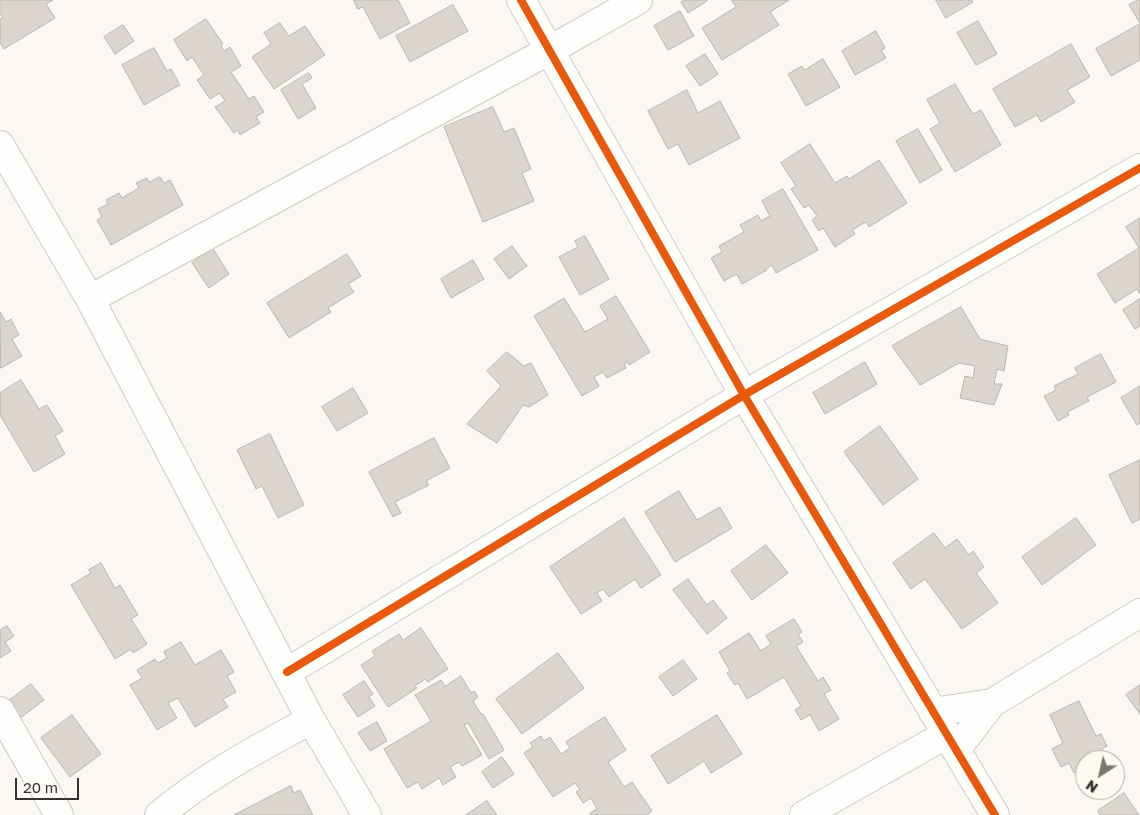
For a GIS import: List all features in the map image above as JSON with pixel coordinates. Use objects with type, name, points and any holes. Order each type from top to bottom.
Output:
[{"type":"street","points":[[521,0],[744,395],[995,815]]},
{"type":"street","points":[[90,300],[550,50],[638,0]]},
{"type":"street","points":[[0,145],[90,300],[311,720],[367,815]]},
{"type":"street","points":[[287,672],[744,395],[1140,168]]},
{"type":"street","points":[[804,815],[945,732],[1140,613]]},
{"type":"street","points":[[945,732],[992,703]]},
{"type":"street","points":[[0,711],[59,815]]},
{"type":"street","points":[[159,815],[186,792],[311,720]]},
{"type":"building","points":[[0,0],[53,0],[46,4],[55,18],[4,49],[0,42],[0,19],[3,18],[0,14]]},
{"type":"building","points":[[354,0],[398,0],[410,23],[380,39],[363,7],[358,9]]},
{"type":"building","points":[[685,0],[707,1],[688,13],[681,2]]},
{"type":"building","points":[[732,0],[789,0],[770,12],[779,25],[722,60],[702,28],[736,7]]},
{"type":"building","points":[[936,0],[972,0],[973,2],[946,18]]},
{"type":"building","points":[[1140,0],[1140,23],[1129,5]]},
{"type":"building","points":[[453,5],[468,31],[410,62],[396,36]]},
{"type":"building","points":[[680,11],[694,36],[668,50],[654,26]]},
{"type":"building","points":[[206,19],[223,44],[221,46],[224,51],[230,47],[241,66],[231,72],[249,99],[254,96],[264,112],[256,117],[260,123],[240,135],[238,130],[234,133],[215,107],[225,101],[220,93],[210,99],[197,80],[204,75],[192,57],[187,61],[174,40]]},
{"type":"building","points":[[978,21],[997,54],[976,65],[957,33]]},
{"type":"building","points":[[280,23],[289,36],[305,26],[325,55],[274,89],[252,57],[271,44],[264,33]]},
{"type":"building","points":[[1140,24],[1140,60],[1111,76],[1096,49]]},
{"type":"building","points":[[123,25],[134,41],[115,54],[104,37]]},
{"type":"building","points":[[876,31],[885,48],[881,50],[886,58],[855,75],[842,51]]},
{"type":"building","points":[[1071,44],[1090,77],[1067,90],[1075,102],[1041,122],[1037,115],[1015,127],[993,89]]},
{"type":"building","points":[[154,48],[167,71],[171,69],[180,85],[144,105],[122,65]]},
{"type":"building","points":[[705,54],[718,74],[700,86],[686,66]]},
{"type":"building","points":[[823,59],[840,87],[806,106],[788,74],[802,66],[804,70]]},
{"type":"building","points":[[309,73],[312,78],[302,84],[316,108],[298,119],[281,90]]},
{"type":"building","points":[[955,84],[973,114],[981,110],[1001,145],[955,172],[930,129],[940,123],[927,100]]},
{"type":"building","points":[[687,90],[698,113],[720,101],[740,138],[689,165],[678,144],[668,149],[648,111]]},
{"type":"building","points":[[493,107],[504,132],[514,128],[531,169],[522,173],[534,201],[483,222],[444,127]]},
{"type":"building","points":[[918,129],[942,170],[920,183],[896,141]]},
{"type":"building","points":[[810,144],[835,183],[847,176],[849,179],[879,160],[907,203],[869,227],[866,222],[852,230],[855,234],[835,247],[823,228],[819,231],[812,220],[817,216],[809,205],[804,208],[791,189],[796,186],[781,163]]},
{"type":"building","points":[[160,177],[164,183],[170,180],[183,205],[111,245],[97,220],[102,217],[98,209],[108,204],[106,200],[119,193],[122,198],[139,188],[136,183],[147,178],[149,182]]},
{"type":"building","points":[[783,189],[818,250],[776,273],[772,265],[767,270],[742,284],[737,274],[724,281],[711,258],[722,252],[719,246],[744,232],[740,225],[758,215],[761,221],[770,216],[762,201]]},
{"type":"building","points":[[1140,218],[1140,294],[1137,289],[1115,303],[1097,274],[1139,248],[1126,227]]},
{"type":"building","points":[[585,236],[609,279],[580,295],[559,257],[578,247],[575,241]]},
{"type":"building","points":[[512,246],[527,266],[509,279],[494,259]]},
{"type":"building","points":[[213,249],[229,274],[209,288],[192,263]]},
{"type":"building","points":[[347,254],[361,276],[348,284],[354,292],[328,308],[331,312],[289,338],[267,303]]},
{"type":"building","points":[[473,260],[484,279],[451,298],[441,279]]},
{"type":"building","points":[[616,296],[650,352],[629,365],[628,362],[624,364],[626,368],[607,378],[603,372],[594,377],[599,386],[582,396],[534,316],[564,298],[585,332],[608,319],[600,306]]},
{"type":"building","points":[[1140,299],[1140,326],[1135,329],[1123,310]]},
{"type":"building","points":[[961,307],[980,339],[1008,346],[1004,371],[997,369],[994,384],[1002,384],[994,405],[960,398],[965,376],[973,378],[975,366],[959,363],[920,385],[892,346]]},
{"type":"building","points":[[0,312],[6,322],[11,319],[19,335],[12,339],[22,356],[1,368]]},
{"type":"building","points":[[507,352],[524,366],[531,363],[548,395],[529,407],[523,405],[497,443],[467,424],[501,386],[487,371]]},
{"type":"building","points":[[1101,354],[1116,382],[1087,397],[1089,401],[1067,412],[1069,415],[1058,421],[1044,396],[1056,390],[1054,386],[1078,374],[1075,368]]},
{"type":"building","points":[[865,362],[877,384],[825,414],[813,393]]},
{"type":"building","points":[[21,380],[39,409],[47,405],[63,431],[55,436],[65,454],[34,472],[0,415],[0,393]]},
{"type":"building","points":[[1140,386],[1140,423],[1137,425],[1121,398]]},
{"type":"building","points":[[353,388],[368,413],[337,431],[322,407]]},
{"type":"building","points":[[880,426],[918,479],[883,505],[844,452]]},
{"type":"building","points":[[270,434],[304,505],[278,518],[262,486],[256,489],[237,450]]},
{"type":"building","points":[[434,438],[450,468],[426,481],[429,485],[395,502],[401,513],[393,517],[369,472]]},
{"type":"building","points":[[1140,460],[1140,519],[1132,523],[1109,475]]},
{"type":"building","points":[[679,491],[697,520],[720,507],[732,528],[675,562],[645,512]]},
{"type":"building","points":[[624,518],[661,575],[641,588],[635,579],[609,597],[603,589],[597,593],[602,601],[581,614],[550,567]]},
{"type":"building","points":[[1076,518],[1096,545],[1042,585],[1022,557]]},
{"type":"building","points":[[934,533],[945,548],[957,539],[969,555],[973,551],[984,567],[976,573],[998,603],[962,629],[925,579],[911,589],[893,563]]},
{"type":"building","points":[[766,545],[788,573],[752,600],[731,571]]},
{"type":"building","points":[[101,563],[115,588],[120,585],[138,615],[131,619],[147,644],[133,653],[131,649],[115,659],[71,585],[91,573],[89,570]]},
{"type":"building","points":[[688,579],[707,605],[713,600],[727,618],[707,634],[673,590]]},
{"type":"building","points":[[794,619],[802,632],[798,634],[803,642],[796,646],[818,681],[823,677],[831,690],[824,694],[839,719],[819,731],[810,715],[801,720],[795,710],[801,706],[784,677],[747,699],[738,683],[735,685],[727,673],[730,671],[719,652],[749,633],[761,651],[771,644],[766,636]]},
{"type":"building","points":[[7,626],[14,636],[5,642],[11,651],[0,658],[0,630]]},
{"type":"building","points":[[421,628],[448,669],[428,682],[425,679],[415,686],[417,688],[388,707],[361,665],[375,656],[372,651],[399,634],[403,640]]},
{"type":"building","points":[[181,642],[195,665],[221,650],[234,672],[227,676],[236,692],[223,699],[228,707],[195,727],[178,698],[168,703],[177,718],[157,730],[130,685],[142,678],[137,670],[155,659],[158,663],[167,658],[164,652]]},
{"type":"building","points":[[558,653],[584,688],[522,734],[496,699]]},
{"type":"building","points":[[683,660],[697,679],[673,696],[659,677]]},
{"type":"building","points":[[461,676],[471,693],[474,691],[478,697],[473,701],[481,714],[483,714],[504,750],[489,759],[468,723],[464,725],[482,755],[462,766],[459,762],[450,767],[456,777],[443,785],[439,778],[422,789],[418,782],[407,788],[384,749],[431,721],[415,695],[441,680],[445,686]]},
{"type":"building","points":[[364,681],[373,694],[369,697],[375,706],[358,717],[343,695]]},
{"type":"building","points":[[31,684],[44,700],[19,719],[6,703]]},
{"type":"building","points":[[1140,685],[1140,714],[1126,695]]},
{"type":"building","points":[[1079,701],[1096,736],[1101,734],[1107,746],[1102,750],[1075,750],[1075,773],[1069,763],[1061,767],[1052,749],[1063,743],[1050,715]]},
{"type":"building","points":[[72,715],[101,754],[70,777],[41,738]]},
{"type":"building","points":[[717,715],[742,754],[711,773],[704,761],[668,784],[651,756]]},
{"type":"building","points":[[605,717],[626,750],[608,762],[624,787],[632,782],[652,811],[646,815],[591,815],[590,813],[597,809],[591,798],[583,803],[576,792],[580,790],[575,783],[553,797],[524,753],[533,747],[530,743],[541,736],[544,741],[550,737],[561,754],[570,748],[566,742]]},
{"type":"building","points":[[377,722],[387,741],[370,751],[358,733]]},
{"type":"building","points":[[502,757],[514,774],[493,788],[482,772]]},
{"type":"building","points":[[291,786],[294,793],[300,790],[313,815],[234,815]]},
{"type":"building","points":[[1125,794],[1139,815],[1100,815],[1098,811],[1114,800],[1125,800]]},
{"type":"building","points":[[487,801],[497,815],[466,815]]},
{"type":"cycle path","points":[[521,0],[744,395],[995,815]]},
{"type":"cycle path","points":[[287,672],[744,395],[1140,168]]}]
